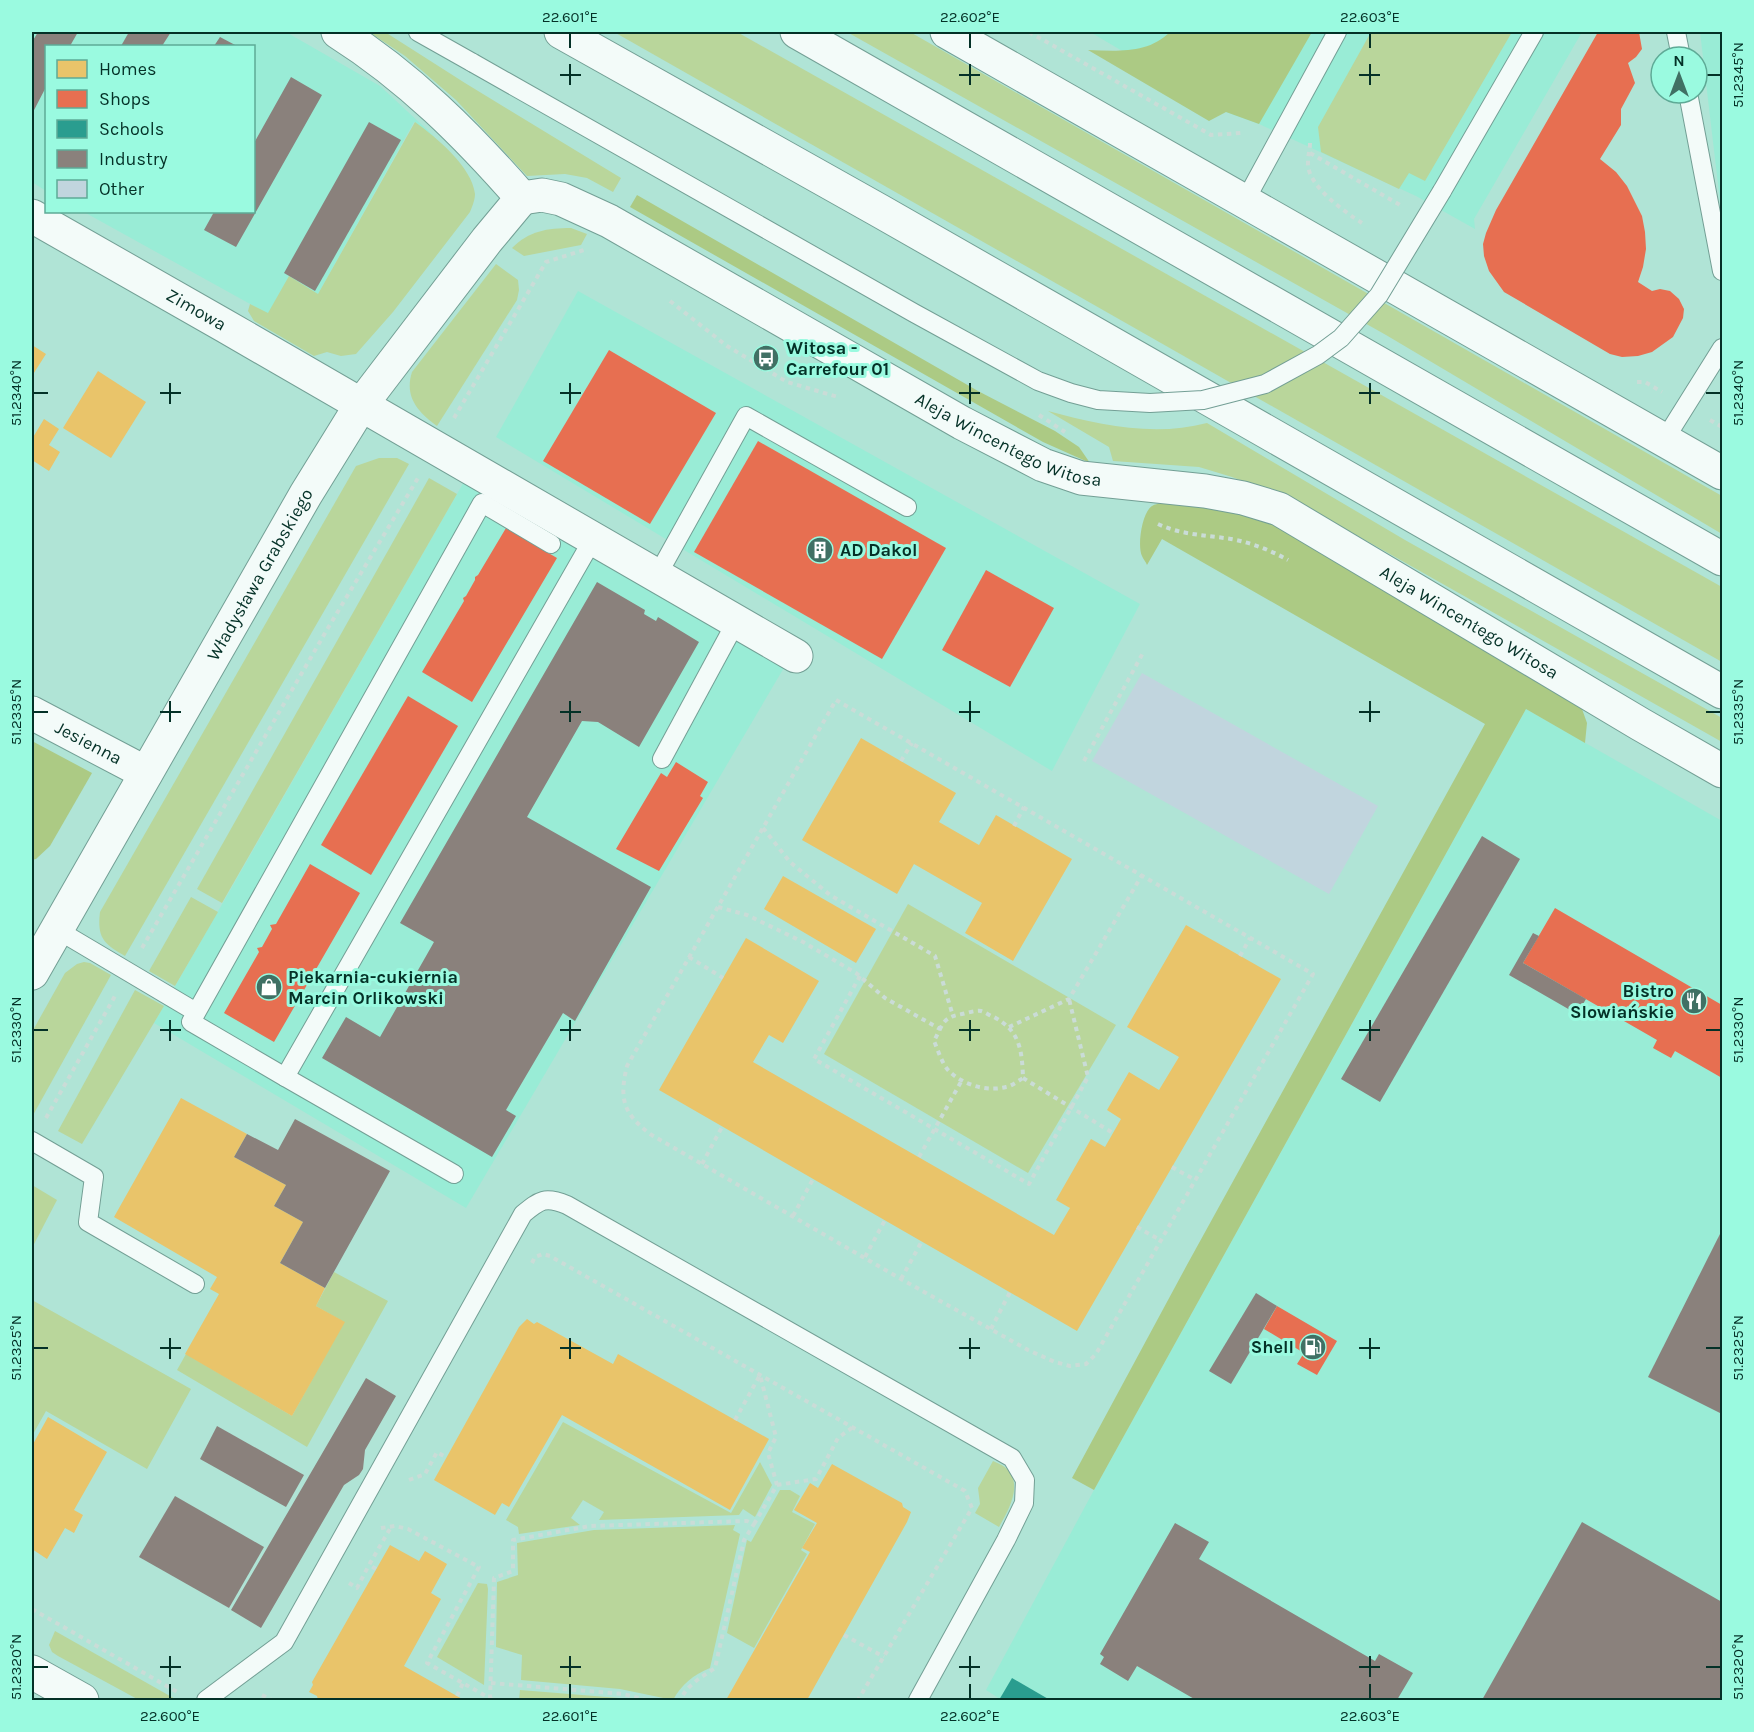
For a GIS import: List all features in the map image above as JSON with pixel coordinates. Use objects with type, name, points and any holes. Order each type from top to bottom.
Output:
[{"type":"street","points":[[338,32],[389,66],[421,93],[463,132],[522,198]]},
{"type":"street","points":[[561,32],[880,211],[1722,692]]},
{"type":"street","points":[[797,32],[1722,559]]},
{"type":"street","points":[[947,32],[1722,473]]},
{"type":"street","name":"Aleja Wincentego Witosa","points":[[522,198],[542,195],[561,199],[609,221],[962,423],[1043,465],[1081,478],[1205,491],[1244,498],[1280,509],[1722,771]]},
{"type":"street","name":"Władysława Grabskiego","points":[[32,973],[306,494],[362,405],[487,240],[522,198]]},
{"type":"street","name":"Zimowa","points":[[32,216],[796,656]]},
{"type":"street","name":"Jesienna","points":[[32,713],[146,773]]},
{"type":"street","points":[[32,1671],[82,1701]]},
{"type":"lane","points":[[418,32],[1038,381],[1098,400],[1150,403],[1203,400],[1265,384],[1318,355],[1341,338],[1379,295],[1534,32]]},
{"type":"lane","points":[[1245,201],[1337,32]]},
{"type":"lane","points":[[1690,105],[1722,271]]},
{"type":"lane","points":[[1665,439],[1722,348]]},
{"type":"lane","points":[[657,576],[746,416],[907,507]]},
{"type":"lane","points":[[454,1174],[191,1022],[482,503],[551,544]]},
{"type":"lane","points":[[285,1077],[593,539]]},
{"type":"lane","points":[[662,759],[736,622]]},
{"type":"lane","points":[[56,929],[196,1012]]},
{"type":"lane","points":[[32,1141],[94,1177],[88,1222],[195,1284]]},
{"type":"lane","points":[[206,1701],[284,1642],[523,1214],[537,1203],[553,1199],[567,1204],[1012,1458],[1025,1480],[1024,1503],[918,1701]]},
{"type":"path","points":[[1029,32],[1211,135],[1241,133]]},
{"type":"path","points":[[1311,174],[1307,163],[1310,153],[1404,207]]},
{"type":"path","points":[[43,1124],[128,972],[328,628],[546,262],[593,247]]},
{"type":"path","points":[[662,294],[727,346],[787,382],[839,397]]},
{"type":"path","points":[[1152,522],[1172,531],[1233,540],[1270,550],[1290,561]]},
{"type":"path","points":[[1084,761],[1144,651]]},
{"type":"path","points":[[836,700],[1024,807],[1313,974],[1096,1354],[1086,1364],[1070,1366],[1055,1362],[991,1329],[650,1134],[633,1121],[625,1103],[622,1085],[627,1066],[836,700]]},
{"type":"path","points":[[901,761],[912,744]]},
{"type":"path","points":[[1014,826],[1024,807]]},
{"type":"path","points":[[763,828],[790,862],[830,895],[935,956],[953,1016]]},
{"type":"path","points":[[1009,1027],[1069,999],[1142,875]]},
{"type":"path","points":[[718,907],[747,915],[803,942],[860,976],[885,998],[940,1029]]},
{"type":"path","points":[[1240,956],[1250,938]]},
{"type":"path","points":[[689,957],[723,978]]},
{"type":"path","points":[[860,976],[814,1059],[1029,1184],[1088,1077],[1069,999]]},
{"type":"path","points":[[981,1011],[1009,1027],[1019,1043],[1023,1078],[1008,1087],[989,1089],[977,1087],[948,1070],[934,1041],[944,1020],[981,1011]]},
{"type":"path","points":[[1023,1078],[1113,1133]]},
{"type":"path","points":[[919,1157],[962,1080]]},
{"type":"path","points":[[702,1164],[723,1127]]},
{"type":"path","points":[[1172,1167],[1195,1180]]},
{"type":"path","points":[[793,1216],[813,1179]]},
{"type":"path","points":[[865,1257],[885,1220]]},
{"type":"path","points":[[1137,1227],[1160,1240]]},
{"type":"path","points":[[901,1279],[922,1242]]},
{"type":"path","points":[[529,1268],[535,1257],[543,1254],[550,1256],[965,1491],[972,1508],[858,1701]]},
{"type":"path","points":[[991,1329],[1010,1292]]},
{"type":"path","points":[[735,1420],[760,1375]]},
{"type":"path","points":[[681,1701],[682,1695],[690,1686],[714,1668],[744,1540],[777,1485],[768,1453],[776,1437],[760,1375]]},
{"type":"path","points":[[777,1485],[816,1479],[838,1438],[853,1427]]},
{"type":"path","points":[[409,1472],[403,1482],[425,1474],[437,1452],[447,1458]]},
{"type":"path","points":[[492,1700],[494,1578],[513,1571],[513,1540],[590,1526],[747,1521],[754,1524]]},
{"type":"path","points":[[379,1523],[373,1533],[383,1527],[408,1529],[479,1567],[427,1663],[492,1700]]},
{"type":"path","points":[[357,1588],[392,1526]]},
{"type":"path","points":[[369,1565],[376,1569]]},
{"type":"path","points":[[32,1609],[182,1695]]},
{"type":"path","points":[[844,1635],[884,1657]]},
{"type":"path","points":[[457,1696],[463,1683]]},
{"type":"path","points":[[491,1683],[622,1694],[646,1701]]},
{"type":"path","points":[[258,1693],[267,1686]]},
{"type":"shaded area","points":[[32,32],[286,32],[380,86],[435,137],[414,122],[318,294],[268,314],[86,213],[255,213],[255,45],[45,45],[45,190],[32,182]]},
{"type":"shaded area","points":[[369,32],[385,32],[621,178],[613,192],[587,178],[565,174],[527,176],[456,100],[405,56]]},
{"type":"shaded area","points":[[614,32],[737,32],[1722,587],[1722,662]]},
{"type":"shaded area","points":[[847,32],[910,32],[1722,496],[1722,534],[1386,335]]},
{"type":"shaded area","points":[[1090,32],[1582,32],[1474,219],[1475,229],[1416,196],[1259,124],[1226,112]]},
{"type":"shaded area","points":[[1170,32],[1312,32],[1259,124],[1226,112],[1209,121],[1088,50],[1121,51],[1142,48]]},
{"type":"shaded area","points":[[1371,32],[1512,32],[1425,181],[1409,173],[1399,189],[1321,152],[1318,127]]},
{"type":"shaded area","points":[[1700,32],[1722,32],[1722,218],[1709,105],[1709,45],[1702,45]]},
{"type":"shaded area","points":[[415,122],[442,144],[460,163],[472,184],[475,196],[470,212],[393,312],[356,354],[341,356],[327,352],[314,356],[254,321],[248,311],[250,304],[268,313],[289,276],[318,294]]},
{"type":"shaded area","points":[[637,195],[978,391],[1055,431],[1079,447],[1090,463],[1043,442],[630,207]]},
{"type":"shaded area","points":[[571,228],[587,234],[581,245],[524,256],[512,248],[532,234]]},
{"type":"shaded area","points":[[496,264],[518,280],[517,300],[437,426],[414,403],[410,389],[412,372]]},
{"type":"shaded area","points":[[578,291],[1140,604],[1052,771],[496,437]]},
{"type":"shaded area","points":[[1048,411],[1127,428],[1167,429],[1207,423],[1405,540],[1722,718],[1722,742],[1296,501],[1199,467],[1113,461],[1109,447]]},
{"type":"shaded area","points":[[379,458],[397,458],[409,464],[125,956],[111,948],[103,939],[100,912],[356,466]]},
{"type":"shaded area","points":[[429,478],[457,494],[222,903],[197,889]]},
{"type":"shaded area","points":[[465,480],[785,666],[466,1208],[154,1023]]},
{"type":"shaded area","points":[[1161,503],[1202,504],[1275,524],[1582,709],[1587,723],[1585,743],[1526,709],[1094,1490],[1072,1478],[1485,724],[1162,539],[1147,565],[1142,557],[1141,530],[1148,509]]},
{"type":"shaded area","points":[[1526,709],[1722,821],[1722,1700],[999,1700],[986,1690],[1094,1490]]},
{"type":"shaded area","points":[[32,741],[92,773],[50,846],[32,860]]},
{"type":"shaded area","points":[[191,897],[218,912],[175,986],[149,971]]},
{"type":"shaded area","points":[[908,904],[1116,1025],[1028,1173],[824,1054]]},
{"type":"shaded area","points":[[84,962],[111,975],[32,1117],[32,1032],[65,973]]},
{"type":"shaded area","points":[[135,990],[164,1006],[82,1144],[58,1131]]},
{"type":"shaded area","points":[[32,1185],[57,1200],[32,1248]]},
{"type":"shaded area","points":[[334,1272],[388,1301],[307,1447],[177,1370],[186,1354],[292,1416],[344,1322],[316,1306]]},
{"type":"shaded area","points":[[32,1300],[191,1389],[147,1469],[46,1411],[32,1436]]},
{"type":"shaded area","points":[[563,1422],[731,1513],[760,1462],[772,1485],[755,1517],[743,1509],[739,1515],[599,1520],[604,1512],[583,1500],[571,1518],[580,1525],[519,1534],[518,1527],[506,1520]]},
{"type":"shaded area","points":[[993,1461],[1006,1468],[1014,1482],[1013,1498],[999,1527],[975,1513],[980,1504],[978,1488]]},
{"type":"shaded area","points":[[780,1490],[790,1490],[800,1496],[792,1512],[815,1524],[801,1550],[807,1554],[754,1648],[727,1633],[747,1540],[751,1542]]},
{"type":"shaded area","points":[[735,1525],[733,1530],[740,1534],[710,1668],[688,1681],[673,1700],[620,1689],[521,1680],[522,1655],[496,1647],[497,1582],[518,1575],[517,1543],[594,1530]]},
{"type":"shaded area","points":[[478,1583],[487,1584],[488,1589],[484,1685],[437,1657]]},
{"type":"shaded area","points":[[55,1631],[177,1700],[139,1700],[58,1656],[52,1652],[49,1645]]},
{"type":"shaded area","points":[[520,1690],[619,1698],[627,1700],[519,1700]]},
{"type":"building: Homes","points":[[32,345],[46,354],[32,376]]},
{"type":"building: Homes","points":[[98,371],[146,402],[111,458],[63,428]]},
{"type":"building: Homes","points":[[44,419],[59,429],[49,445],[60,452],[49,471],[32,460],[32,439]]},
{"type":"building: Homes","points":[[861,738],[956,793],[939,822],[979,845],[996,815],[1072,859],[1013,961],[965,933],[982,903],[914,864],[897,894],[802,840]]},
{"type":"building: Homes","points":[[783,876],[876,929],[856,963],[764,909]]},
{"type":"building: Homes","points":[[1186,925],[1281,979],[1077,1331],[659,1090],[746,938],[819,981],[783,1043],[769,1035],[753,1062],[1054,1235],[1070,1208],[1056,1200],[1091,1139],[1105,1147],[1121,1119],[1107,1110],[1129,1072],[1159,1090],[1179,1057],[1127,1027]]},
{"type":"building: Homes","points":[[181,1098],[247,1134],[234,1157],[286,1185],[274,1206],[303,1222],[280,1263],[325,1288],[316,1306],[345,1322],[292,1416],[185,1354],[219,1294],[210,1289],[217,1277],[114,1217]]},
{"type":"building: Homes","points":[[527,1319],[534,1324],[537,1322],[613,1364],[618,1354],[769,1439],[730,1510],[562,1415],[509,1507],[502,1503],[495,1515],[434,1480],[519,1327]]},
{"type":"building: Homes","points":[[48,1417],[107,1452],[74,1510],[83,1515],[74,1533],[65,1528],[47,1559],[32,1549],[32,1446]]},
{"type":"building: Homes","points":[[832,1464],[902,1503],[903,1507],[911,1512],[907,1522],[807,1700],[726,1700],[810,1552],[802,1548],[817,1523],[794,1510],[810,1483],[818,1488]]},
{"type":"building: Homes","points":[[390,1545],[419,1561],[425,1551],[447,1564],[431,1593],[441,1599],[404,1666],[464,1700],[318,1700],[317,1696],[309,1692],[313,1685],[312,1682]]},
{"type":"building: Shops","points":[[1598,32],[1639,32],[1642,49],[1628,63],[1635,83],[1621,109],[1621,125],[1600,159],[1616,172],[1627,186],[1642,216],[1646,249],[1638,282],[1652,291],[1660,289],[1670,291],[1679,299],[1684,309],[1683,318],[1673,337],[1652,352],[1638,356],[1622,357],[1610,354],[1504,292],[1489,271],[1484,256],[1483,244],[1496,210]]},
{"type":"building: Shops","points":[[609,350],[716,413],[650,524],[543,461]]},
{"type":"building: Shops","name":"AD Dakol","points":[[758,441],[946,548],[882,659],[694,552]]},
{"type":"building: Shops","points":[[506,528],[557,558],[472,702],[422,672],[464,601],[463,598],[475,577]]},
{"type":"building: Shops","points":[[986,570],[1054,608],[1010,687],[942,650]]},
{"type":"building: Shops","points":[[408,696],[458,726],[371,875],[321,845]]},
{"type":"building: Shops","points":[[676,762],[708,782],[700,796],[703,798],[659,871],[616,849],[661,773],[667,777]]},
{"type":"building: Shops","points":[[310,864],[360,893],[274,1042],[224,1013],[259,952],[257,948],[262,947],[272,929],[270,925],[276,924]]},
{"type":"building: Shops","points":[[1555,908],[1722,1005],[1722,1078],[1675,1051],[1671,1058],[1653,1048],[1657,1040],[1523,963]]},
{"type":"building: Shops","name":"Shell","points":[[1277,1306],[1337,1341],[1317,1375],[1297,1364],[1304,1353],[1264,1329]]},
{"type":"building: Schools","points":[[1012,1678],[1050,1700],[999,1700]]},
{"type":"building: Industry","points":[[38,32],[78,32],[71,45],[45,45],[45,89],[32,114],[32,42]]},
{"type":"building: Industry","points":[[129,32],[171,32],[163,45],[122,45]]},
{"type":"building: Industry","points":[[220,37],[235,45],[215,45]]},
{"type":"building: Industry","points":[[291,77],[322,95],[236,247],[204,230],[213,213],[255,213],[255,141]]},
{"type":"building: Industry","points":[[369,122],[401,140],[315,291],[284,273]]},
{"type":"building: Industry","points":[[597,582],[645,610],[644,614],[656,621],[658,617],[699,642],[639,747],[598,722],[582,721],[527,817],[651,887],[575,1021],[563,1013],[506,1110],[516,1116],[492,1157],[322,1058],[346,1017],[380,1037],[434,942],[400,923]]},
{"type":"building: Industry","points":[[1482,836],[1520,859],[1380,1102],[1341,1079]]},
{"type":"building: Industry","points":[[1533,933],[1539,936],[1523,963],[1586,999],[1577,1014],[1509,975]]},
{"type":"building: Industry","points":[[295,1119],[390,1171],[325,1288],[280,1263],[303,1222],[274,1206],[286,1185],[234,1157],[247,1134],[278,1150]]},
{"type":"building: Industry","points":[[1722,1230],[1722,1414],[1648,1377]]},
{"type":"building: Industry","points":[[1256,1293],[1277,1306],[1231,1384],[1209,1371]]},
{"type":"building: Industry","points":[[366,1378],[396,1396],[365,1450],[363,1469],[359,1475],[344,1485],[261,1628],[231,1610]]},
{"type":"building: Industry","points":[[217,1426],[304,1475],[286,1507],[200,1459]]},
{"type":"building: Industry","points":[[175,1496],[264,1547],[229,1608],[139,1557]]},
{"type":"building: Industry","points":[[1582,1522],[1722,1602],[1721,1700],[1482,1700]]},
{"type":"building: Industry","points":[[1175,1523],[1209,1542],[1199,1559],[1375,1661],[1379,1654],[1413,1673],[1397,1700],[1196,1700],[1137,1666],[1128,1681],[1100,1664],[1104,1657],[1100,1654]]},
{"type":"building: Other","points":[[1142,673],[1378,806],[1329,894],[1092,761]]},
{"type":"place","name":"Witosa - Carrefour 01","points":[[766,358]]},
{"type":"place","name":"AD Dakol","points":[[820,550]]},
{"type":"place","name":"Piekarnia-cukiernia Marcin Orlikowski","points":[[269,987]]},
{"type":"place","name":"Bistro Slowiańskie","points":[[1694,1001]]},
{"type":"place","name":"Shell","points":[[1313,1347]]}]
